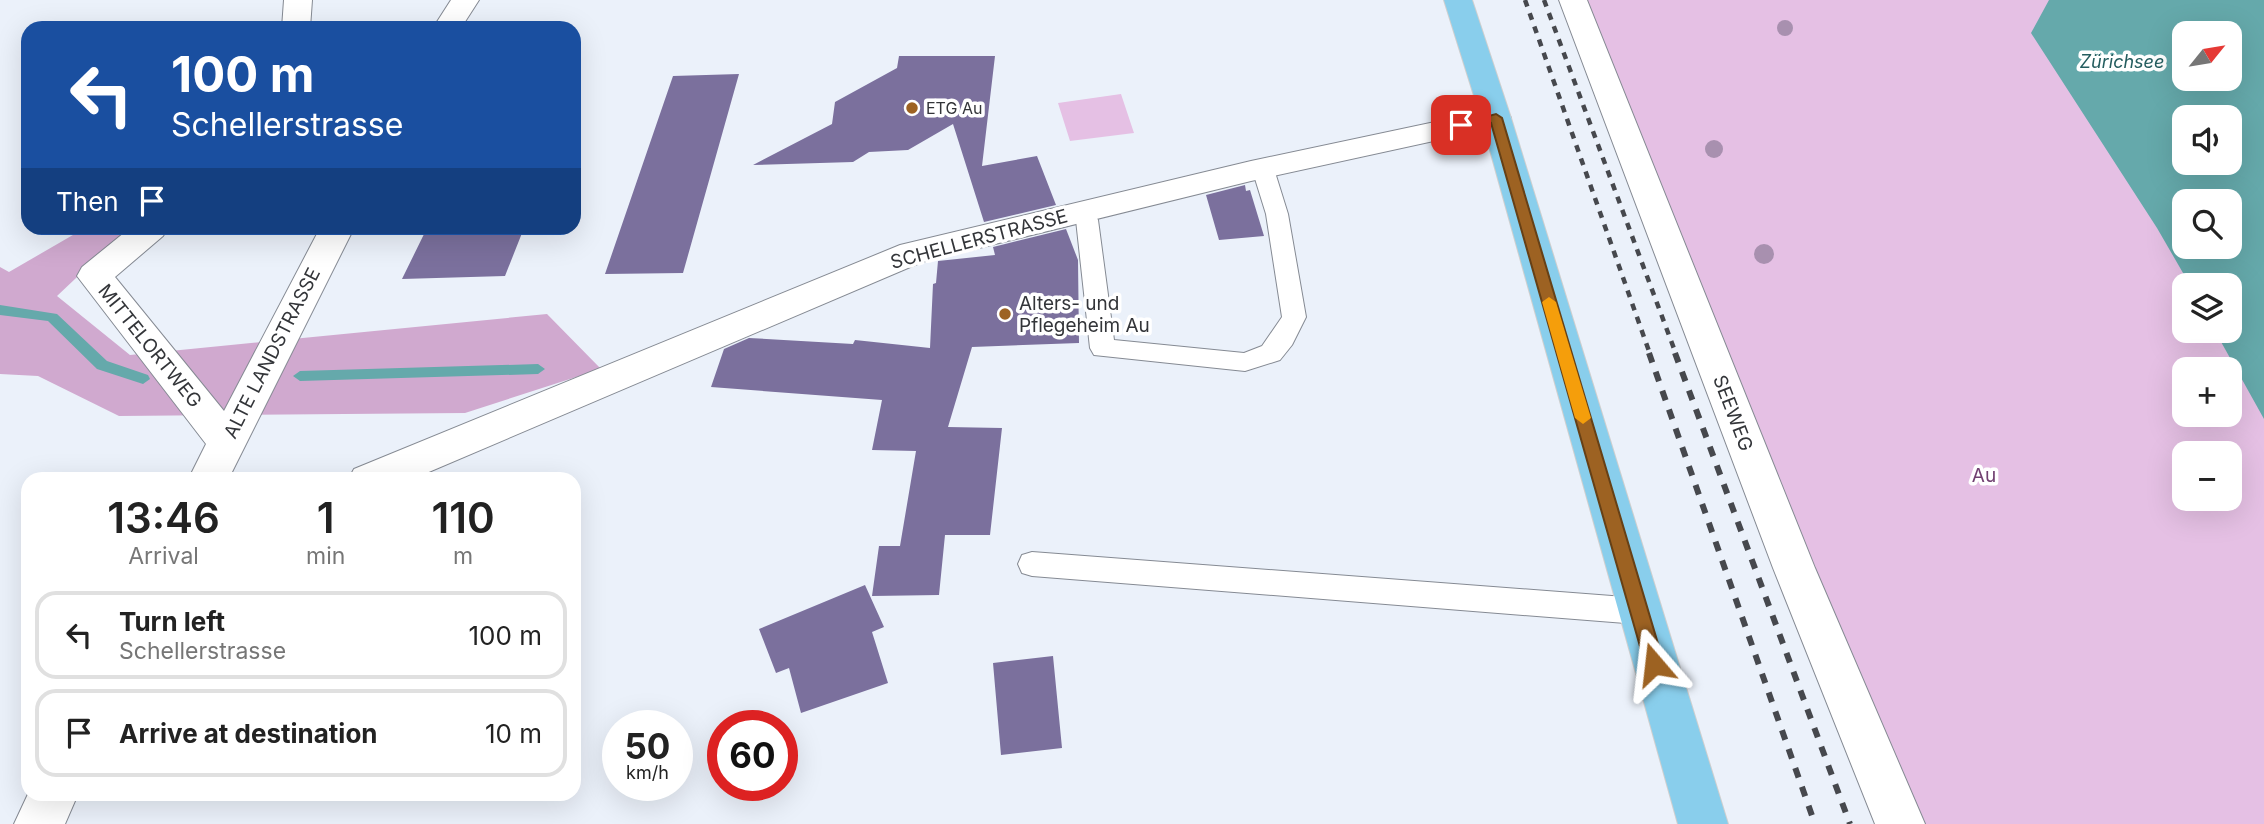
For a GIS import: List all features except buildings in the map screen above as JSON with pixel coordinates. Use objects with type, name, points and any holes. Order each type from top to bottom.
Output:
[{"type":"main road","points":[[1458,0],[1496,118],[1638,611],[1703,824]]},
{"type":"street","points":[[296,21],[298,0]]},
{"type":"street","points":[[452,21],[465,0]]},
{"type":"street","name":"SEEWEG","points":[[1573,0],[1794,568],[1900,824]]},
{"type":"street","name":"SCHELLERSTRASSE","points":[[387,472],[912,253],[1263,169],[1496,118]]},
{"type":"street","name":"MITTELORTWEG","points":[[144,235],[94,276],[227,442]]},
{"type":"street","name":"ALTE LANDSTRASSE","points":[[212,472],[333,235]]},
{"type":"street","points":[[39,824],[50,801]]},
{"type":"lane","points":[[1083,211],[1087,220],[1102,348],[1245,362],[1271,353],[1283,339],[1294,317],[1278,214],[1263,169]]},
{"type":"lane","points":[[1032,564],[1638,611]]},
{"type":"green space","name":"Au","points":[[1573,0],[2084,0],[2178,189],[2172,189],[2172,259],[2204,259],[2228,273],[2172,273],[2172,343],[2242,343],[2242,281],[2264,294],[2264,824],[1900,824]]},
{"type":"green space","points":[[1121,94],[1134,133],[1070,141],[1058,103]]},
{"type":"shaded area","points":[[73,235],[122,235],[57,296],[130,355],[547,314],[601,369],[465,413],[119,416],[38,376],[0,374],[0,267],[9,272]]},
{"type":"water","name":"Zürichsee","points":[[2049,0],[2264,0],[2264,419],[2242,379],[2242,357],[2229,357],[2222,343],[2242,343],[2242,273],[2183,273],[2175,259],[2242,259],[2242,189],[2172,189],[2172,254],[2031,33]]},
{"type":"waterway","points":[[0,310],[52,317],[102,365],[143,379]]},
{"type":"waterway","points":[[300,376],[538,369]]},
{"type":"railway","points":[[1525,0],[1650,354]]},
{"type":"railway","points":[[1544,0],[1676,354]]},
{"type":"railway","points":[[1649,353],[1815,824]]},
{"type":"railway","points":[[1675,353],[1850,824]]},
{"type":"slow traffic","points":[[1549,302],[1583,418]]},
{"type":"place","name":"ETG Au","points":[[912,108]]},
{"type":"place","name":"Alters- und Pflegeheim Au","points":[[1005,314]]},
{"type":"route","points":[[1461,125],[1496,118],[1654,664]]}]
